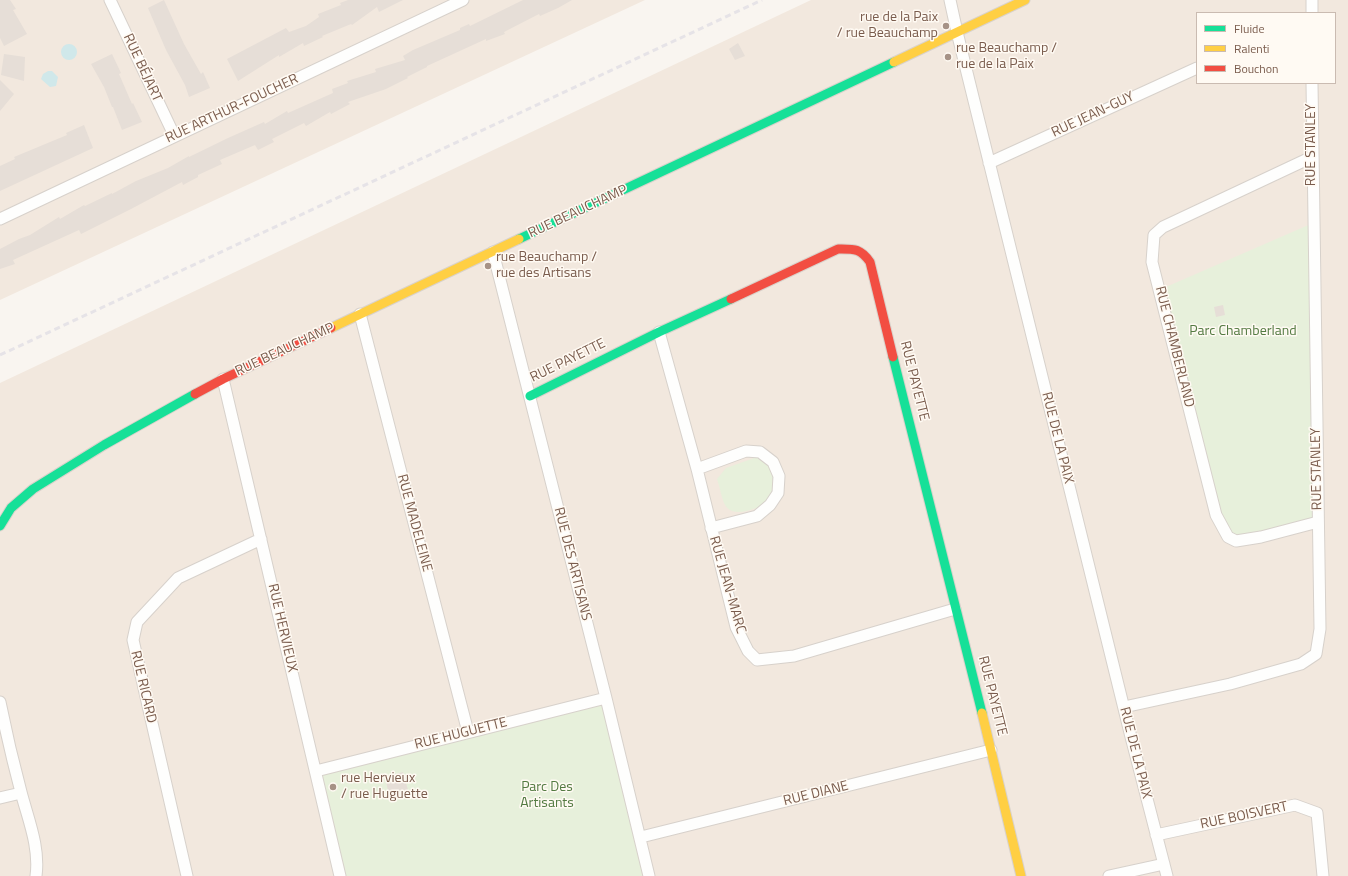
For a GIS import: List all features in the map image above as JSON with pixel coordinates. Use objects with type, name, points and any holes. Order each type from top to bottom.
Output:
[{"type":"street","name":"RUE BÉJART","points":[[110,0],[174,135]]},
{"type":"street","name":"RUE ARTHUR-FOUCHER","points":[[0,218],[464,0]]},
{"type":"street","name":"RUE DE LA PAIX","points":[[950,0],[989,163],[1167,876]]},
{"type":"street","name":"RUE BEAUCHAMP","points":[[0,526],[11,508],[33,489],[104,445],[223,379],[1025,0]]},
{"type":"street","points":[[1312,0],[1312,12]]},
{"type":"street","name":"RUE JEAN-GUY","points":[[989,163],[1196,68]]},
{"type":"street","name":"RUE STANLEY","points":[[1124,707],[1230,684],[1301,664],[1316,654],[1320,629],[1312,84]]},
{"type":"street","name":"RUE CHAMBERLAND","points":[[1312,157],[1163,227],[1154,235],[1152,262],[1216,515],[1228,537],[1236,541],[1261,537],[1318,522]]},
{"type":"street","name":"RUE PAYETTE","points":[[530,396],[659,332],[838,249],[853,249],[864,252],[870,262],[1021,876]]},
{"type":"street","name":"RUE DES ARTISANS","points":[[493,252],[641,837],[649,876]]},
{"type":"street","name":"RUE MADELEINE","points":[[360,314],[468,732]]},
{"type":"street","name":"RUE JEAN-MARC","points":[[659,332],[696,469],[736,627],[748,651],[757,660],[794,656],[955,609]]},
{"type":"street","name":"RUE HERVIEUX","points":[[223,379],[340,876]]},
{"type":"street","points":[[696,469],[746,451],[760,452],[773,462],[779,476],[778,492],[770,506],[757,516],[711,528]]},
{"type":"street","name":"RUE RICARD","points":[[187,876],[133,640],[137,622],[178,578],[261,539]]},
{"type":"street","name":"RUE HUGUETTE","points":[[316,771],[606,698]]},
{"type":"street","points":[[0,702],[7,739],[35,842],[38,866],[36,876]]},
{"type":"street","name":"RUE DIANE","points":[[641,837],[991,750]]},
{"type":"street","points":[[0,798],[21,793]]},
{"type":"street","name":"RUE BOISVERT","points":[[1156,835],[1295,805],[1317,813],[1323,876]]},
{"type":"street","points":[[1109,876],[1164,864]]},
{"type":"shaded area","points":[[0,0],[645,0],[0,300]]},
{"type":"shaded area","points":[[811,0],[1348,0],[1348,876],[0,876],[0,383]]},
{"type":"green space","name":"Parc Chamberland","points":[[1313,223],[1318,523],[1238,541],[1216,514],[1159,290]]},
{"type":"green space","points":[[757,457],[768,463],[776,480],[775,491],[769,503],[752,510],[739,512],[733,511],[724,503],[717,479],[726,468]]},
{"type":"green space","name":"Parc Des Artisants","points":[[605,698],[650,876],[340,876],[315,771]]},
{"type":"water","points":[[66,44],[72,44],[77,49],[75,58],[72,60],[66,60],[61,55],[61,49]]},
{"type":"water","points":[[48,71],[52,71],[58,77],[56,86],[50,87],[41,79],[43,74]]},
{"type":"building","points":[[0,0],[10,0],[16,9],[13,10],[27,34],[4,46],[0,38]]},
{"type":"building","points":[[164,0],[184,44],[201,74],[203,72],[210,88],[189,97],[185,85],[166,50],[148,8]]},
{"type":"building","points":[[348,0],[403,0],[379,12],[377,7],[352,25],[351,24],[322,36],[323,37],[304,46],[303,43],[279,57],[279,55],[238,81],[227,59],[286,28],[289,32],[306,26],[319,17],[318,14],[341,5],[340,3]]},
{"type":"building","points":[[523,0],[572,0],[540,16],[539,14],[504,32],[505,34],[486,41],[486,39],[427,66],[386,89],[348,102],[350,104],[331,114],[330,112],[306,126],[304,123],[272,139],[274,142],[258,150],[255,145],[220,160],[222,164],[198,175],[198,177],[183,185],[182,182],[81,234],[79,230],[13,260],[15,264],[0,269],[0,249],[30,235],[59,217],[60,219],[84,205],[85,206],[136,181],[168,168],[189,156],[228,138],[264,122],[265,124],[287,111],[288,113],[333,93],[332,89],[348,83],[347,81],[376,72],[375,69],[405,60],[403,56],[413,50],[460,30],[460,28],[469,24],[470,26]]},
{"type":"building","points":[[738,43],[745,56],[735,60],[729,49]]},
{"type":"building","points":[[4,54],[25,57],[24,81],[1,75]]},
{"type":"building","points":[[112,54],[121,73],[119,74],[132,104],[133,103],[142,122],[122,130],[104,87],[91,64]]},
{"type":"building","points":[[0,80],[14,94],[0,111]]},
{"type":"building","points":[[84,125],[93,148],[0,191],[0,166],[15,159],[14,157],[67,135],[66,133]]},
{"type":"building","points":[[1223,305],[1225,315],[1216,317],[1214,307]]},
{"type":"building","points":[[403,772],[408,790],[389,795],[385,777]]},
{"type":"railway","points":[[0,355],[762,0]]},
{"type":"traffic: fast","points":[[519,239],[894,62]]},
{"type":"traffic: fast","points":[[530,396],[659,332],[731,299]]},
{"type":"traffic: fast","points":[[893,357],[982,713]]},
{"type":"traffic: fast","points":[[0,526],[11,508],[33,489],[104,445],[195,394]]},
{"type":"traffic: slow","points":[[894,62],[1025,0]]},
{"type":"traffic: slow","points":[[331,328],[519,239]]},
{"type":"traffic: slow","points":[[982,713],[1021,876]]},
{"type":"traffic: jam","points":[[731,299],[838,249],[856,250],[863,254],[870,262],[893,357]]},
{"type":"traffic: jam","points":[[195,394],[223,379],[331,328]]},
{"type":"place","name":"rue de la Paix / rue Beauchamp","points":[[946,26]]},
{"type":"place","name":"rue Beauchamp / rue de la Paix","points":[[948,57]]},
{"type":"place","name":"rue Beauchamp / rue des Artisans","points":[[488,266]]},
{"type":"place","name":"rue Hervieux / rue Huguette","points":[[333,787]]}]
